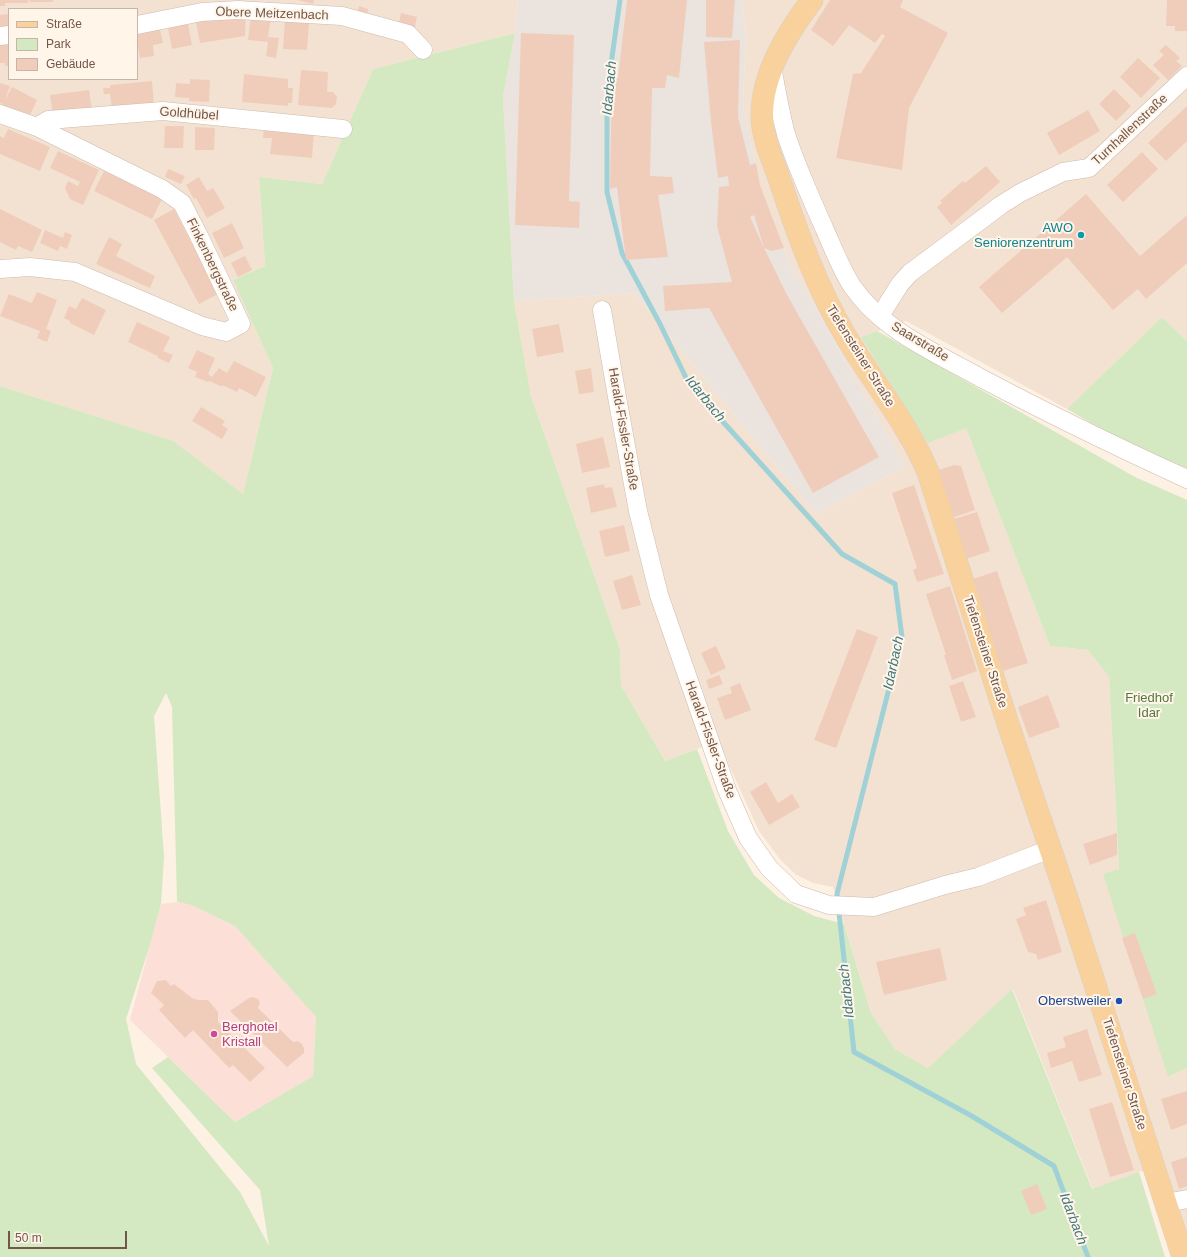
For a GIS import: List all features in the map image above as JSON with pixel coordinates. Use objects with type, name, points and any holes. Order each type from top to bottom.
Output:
[{"type":"main road","name":"Tiefensteiner Straße","points":[[812,0],[788,36],[772,66],[764,97],[762,114],[766,140],[791,214],[826,300],[845,334],[910,435],[920,452],[928,472],[1008,724],[1050,848],[1183,1257]]},
{"type":"street","name":"Obere Meitzenbach","points":[[138,26],[202,12],[238,10],[342,16],[408,34],[423,50]]},
{"type":"street","name":"Saarstraße","points":[[772,66],[790,147],[836,256],[852,286],[867,304],[888,323],[912,340],[1005,391],[1187,479]]},
{"type":"street","name":"Turnhallenstraße","points":[[880,316],[900,284],[910,273],[1001,205],[1020,193],[1063,172],[1089,168],[1187,76]]},
{"type":"street","name":"Goldhübel","points":[[37,127],[48,120],[163,111],[343,129]]},
{"type":"street","name":"Finkenbergstraße","points":[[0,114],[37,127],[162,189],[182,203],[240,324],[226,332],[202,326],[75,272],[30,267],[0,269]]},
{"type":"street","name":"Harald-Fissler-Straße","points":[[602,310],[638,511],[659,596],[727,790],[748,838],[768,868],[796,894],[830,905],[874,907],[945,885],[978,877],[1050,848]]},
{"type":"street","points":[[1166,1203],[1187,1199]]},
{"type":"shaded area","points":[[0,0],[518,0],[515,33],[373,69],[322,184],[259,177],[265,266],[233,280],[273,368],[243,494],[172,441],[0,386]]},
{"type":"shaded area","points":[[518,0],[742,0],[746,39],[743,97],[744,112],[760,185],[789,261],[905,466],[816,514],[634,293],[514,301],[503,97],[515,33]]},
{"type":"shaded area","points":[[742,0],[1187,0],[1187,341],[1162,317],[1067,409],[906,321],[861,337],[966,428],[1050,646],[1088,650],[1109,677],[1119,869],[1104,874],[1169,1077],[1187,1068],[1187,1241],[1162,1166],[1139,1172],[1093,1190],[1013,989],[928,1068],[895,1049],[871,1013],[833,887],[813,883],[795,874],[779,858],[759,831],[718,741],[665,761],[621,685],[620,649],[531,396],[514,301],[634,293],[816,514],[905,466],[789,261],[760,185],[744,112],[743,97],[746,39]]},
{"type":"shaded area","points":[[177,902],[191,905],[235,926],[316,1016],[313,1076],[235,1122],[130,1020],[161,904]]},
{"type":"green space","points":[[515,33],[503,97],[514,301],[531,396],[620,649],[621,685],[665,761],[697,749],[728,831],[754,875],[779,898],[814,916],[844,924],[871,1013],[895,1049],[928,1068],[1012,989],[1092,1189],[1139,1172],[1165,1257],[0,1257],[0,386],[173,441],[243,494],[273,368],[233,280],[265,266],[259,177],[322,184],[373,69]],"holes":[[[166,693],[172,707],[177,902],[191,905],[235,926],[316,1017],[313,1076],[235,1122],[168,1057],[152,1068],[260,1190],[269,1246],[240,1192],[136,1064],[126,1019],[150,945],[161,904],[164,857],[154,716]]]},
{"type":"green space","points":[[1162,317],[1187,341],[1187,474],[1158,462],[1067,409]]},
{"type":"green space","name":"Friedhof Idar","points":[[877,331],[1135,477],[1187,500],[1187,1068],[1168,1077],[1103,874],[1119,869],[1109,677],[1088,650],[1050,646],[966,428],[928,443],[861,337]]},
{"type":"building","points":[[0,0],[28,0],[28,3],[5,3],[5,6],[0,6]]},
{"type":"building","points":[[29,0],[53,0],[53,2],[30,2]]},
{"type":"building","points":[[298,0],[314,0],[313,4]]},
{"type":"building","points":[[627,0],[687,0],[679,78],[667,75],[665,88],[652,88],[650,176],[672,177],[674,193],[658,195],[668,257],[626,260],[617,187],[610,189],[612,78],[618,78]]},
{"type":"building","points":[[706,0],[735,0],[732,38],[706,37]]},
{"type":"building","points":[[830,0],[903,0],[900,7],[948,33],[909,108],[902,170],[836,158],[853,74],[861,73],[885,36],[882,34],[875,43],[849,25],[833,46],[811,30]]},
{"type":"building","points":[[1167,0],[1187,0],[1187,31],[1175,31],[1175,26],[1166,26]]},
{"type":"building","points":[[359,6],[368,9],[367,16],[357,14]]},
{"type":"building","points":[[401,13],[417,17],[414,31],[398,28]]},
{"type":"building","points":[[8,14],[8,28],[0,28],[0,15]]},
{"type":"building","points":[[246,14],[245,36],[200,43],[196,22]]},
{"type":"building","points":[[251,15],[271,18],[268,37],[279,38],[276,58],[266,56],[268,42],[248,40]]},
{"type":"building","points":[[285,19],[309,21],[307,50],[283,49]]},
{"type":"building","points":[[188,24],[192,45],[172,49],[168,28]]},
{"type":"building","points":[[160,29],[163,43],[153,45],[154,56],[140,58],[138,48],[138,33]]},
{"type":"building","points":[[521,33],[574,35],[569,201],[580,202],[579,228],[515,225]]},
{"type":"building","points":[[740,40],[738,117],[750,165],[756,163],[760,185],[784,248],[772,251],[764,248],[787,295],[879,457],[813,493],[709,308],[665,311],[663,286],[732,282],[717,226],[719,187],[729,186],[728,176],[718,178],[711,122],[704,42]],"holes":[[[754,215],[764,248],[750,217]]]},
{"type":"building","points":[[8,43],[8,66],[5,66],[5,63],[0,63],[0,44]]},
{"type":"building","points":[[1166,45],[1180,58],[1176,61],[1182,66],[1168,80],[1153,65],[1164,55],[1159,51]]},
{"type":"building","points":[[1138,58],[1160,78],[1141,98],[1120,77]]},
{"type":"building","points":[[301,70],[328,72],[327,92],[333,92],[337,97],[336,104],[332,108],[298,105]]},
{"type":"building","points":[[244,74],[288,79],[288,88],[293,88],[292,103],[288,103],[288,106],[242,102]]},
{"type":"building","points":[[190,79],[210,80],[209,102],[189,101],[189,98],[175,97],[176,83],[190,84]]},
{"type":"building","points":[[152,81],[154,106],[112,109],[110,94],[104,94],[103,88],[110,88],[110,85]]},
{"type":"building","points":[[0,83],[10,86],[5,100],[12,87],[37,100],[30,115],[21,111],[19,115],[2,106],[3,104],[0,103]]},
{"type":"building","points":[[1114,89],[1131,106],[1116,121],[1099,104]]},
{"type":"building","points":[[89,90],[92,110],[53,115],[50,95]]},
{"type":"building","points":[[1187,106],[1187,141],[1166,161],[1148,143]]},
{"type":"building","points":[[1088,110],[1100,131],[1059,155],[1047,133]]},
{"type":"building","points":[[165,126],[184,126],[183,148],[164,148]]},
{"type":"building","points":[[195,127],[215,128],[214,150],[195,150]]},
{"type":"building","points":[[264,127],[314,131],[312,158],[270,154],[272,138],[263,138]]},
{"type":"building","points":[[8,129],[50,147],[40,171],[0,154],[0,136],[4,138]]},
{"type":"building","points":[[58,151],[99,170],[83,205],[70,199],[65,188],[68,181],[78,186],[80,182],[50,168]]},
{"type":"building","points":[[1142,152],[1158,169],[1123,202],[1107,185]]},
{"type":"building","points":[[986,166],[1000,182],[951,225],[937,207],[942,203],[940,201],[963,181],[965,183]]},
{"type":"building","points":[[168,169],[185,176],[181,184],[165,177]]},
{"type":"building","points":[[104,171],[162,199],[152,219],[94,191]]},
{"type":"building","points":[[199,177],[207,191],[213,188],[225,208],[207,218],[196,198],[194,199],[186,185]]},
{"type":"building","name":"AWO Seniorenzentrum","points":[[1086,194],[1140,256],[1187,215],[1187,263],[1146,299],[1138,289],[1113,310],[1067,257],[1002,313],[979,287]]},
{"type":"building","points":[[0,209],[42,230],[32,252],[18,246],[16,250],[0,242]]},
{"type":"building","points":[[174,209],[218,294],[199,304],[154,220]]},
{"type":"building","points":[[232,223],[244,248],[224,258],[212,233]]},
{"type":"building","points":[[45,230],[63,238],[65,232],[72,235],[67,249],[60,246],[58,251],[40,243]]},
{"type":"building","points":[[109,237],[122,244],[116,256],[155,276],[150,288],[96,264]]},
{"type":"building","points":[[245,256],[252,270],[238,277],[231,263]]},
{"type":"building","points":[[37,292],[57,300],[46,329],[51,331],[47,342],[37,338],[40,331],[0,316],[9,294],[32,303]]},
{"type":"building","points":[[82,298],[106,310],[94,335],[70,323],[70,321],[64,318],[69,306],[76,309]]},
{"type":"building","points":[[137,322],[170,337],[163,351],[173,355],[169,363],[158,358],[158,356],[128,342]]},
{"type":"building","points":[[559,324],[564,352],[537,357],[532,329]]},
{"type":"building","points":[[197,350],[215,358],[208,374],[212,377],[219,368],[227,373],[234,361],[266,377],[256,397],[239,388],[237,392],[222,385],[222,387],[210,381],[208,382],[195,377],[197,372],[188,368]]},
{"type":"building","points":[[591,368],[594,392],[579,394],[575,371]]},
{"type":"building","points":[[201,407],[225,421],[222,425],[228,429],[222,439],[192,421]]},
{"type":"building","points":[[603,437],[610,467],[582,473],[576,444]]},
{"type":"building","points":[[954,465],[961,466],[975,510],[954,517],[939,470]]},
{"type":"building","points":[[604,484],[605,488],[612,487],[617,507],[591,513],[586,488]]},
{"type":"building","points":[[914,485],[944,574],[917,582],[913,570],[917,568],[892,493]]},
{"type":"building","points":[[977,512],[990,551],[966,559],[954,519]]},
{"type":"building","points":[[624,525],[630,551],[605,557],[599,531]]},
{"type":"building","points":[[997,571],[1028,663],[1003,671],[973,579]]},
{"type":"building","points":[[632,575],[641,605],[622,610],[613,581]]},
{"type":"building","points":[[950,586],[977,671],[952,680],[944,655],[946,655],[926,594]]},
{"type":"building","points":[[857,629],[878,637],[836,748],[814,740]]},
{"type":"building","points":[[716,646],[726,668],[711,675],[701,653]]},
{"type":"building","points":[[719,675],[723,684],[709,689],[706,680]]},
{"type":"building","points":[[963,681],[976,717],[961,722],[949,686]]},
{"type":"building","points":[[740,683],[751,710],[725,720],[717,698],[732,693],[730,687]]},
{"type":"building","points":[[1048,695],[1060,727],[1029,738],[1018,707]]},
{"type":"building","points":[[766,782],[778,803],[792,794],[800,807],[769,825],[750,792]]},
{"type":"building","points":[[1117,833],[1117,855],[1090,865],[1083,844]]},
{"type":"building","points":[[1046,900],[1062,952],[1038,960],[1036,954],[1028,952],[1016,919],[1026,915],[1023,908]]},
{"type":"building","points":[[1135,933],[1157,994],[1143,999],[1122,938]]},
{"type":"building","points":[[940,948],[947,980],[884,995],[876,962]]},
{"type":"building","name":"Berghotel Kristall","points":[[166,980],[171,986],[174,984],[192,998],[198,1000],[208,1000],[218,1012],[218,1022],[265,1068],[250,1082],[233,1065],[229,1068],[193,1030],[185,1038],[159,1010],[164,1005],[151,993],[157,981]]},
{"type":"building","points":[[253,997],[258,999],[260,1003],[258,1008],[293,1042],[298,1041],[304,1048],[304,1053],[287,1067],[230,1011],[249,998]]},
{"type":"building","points":[[1087,1029],[1102,1075],[1079,1082],[1072,1061],[1051,1068],[1047,1053],[1066,1047],[1063,1037]]},
{"type":"building","points":[[1187,1091],[1187,1124],[1171,1130],[1161,1099]]},
{"type":"building","points":[[1112,1102],[1134,1170],[1110,1177],[1089,1109]]},
{"type":"building","points":[[1187,1157],[1187,1186],[1179,1189],[1171,1162]]},
{"type":"building","points":[[1037,1184],[1047,1209],[1031,1215],[1021,1191]]},
{"type":"waterway","name":"Idarbach","points":[[620,0],[607,93],[607,192],[622,253],[660,324],[689,384],[842,554],[895,584],[902,637],[837,894],[854,1052],[970,1115],[1054,1166],[1088,1257]]},
{"type":"place","name":"AWO Seniorenzentrum","points":[[1081,235]]},
{"type":"place","name":"Oberstweiler","points":[[1119,1001]]},
{"type":"place","name":"Berghotel Kristall","points":[[214,1034]]}]
